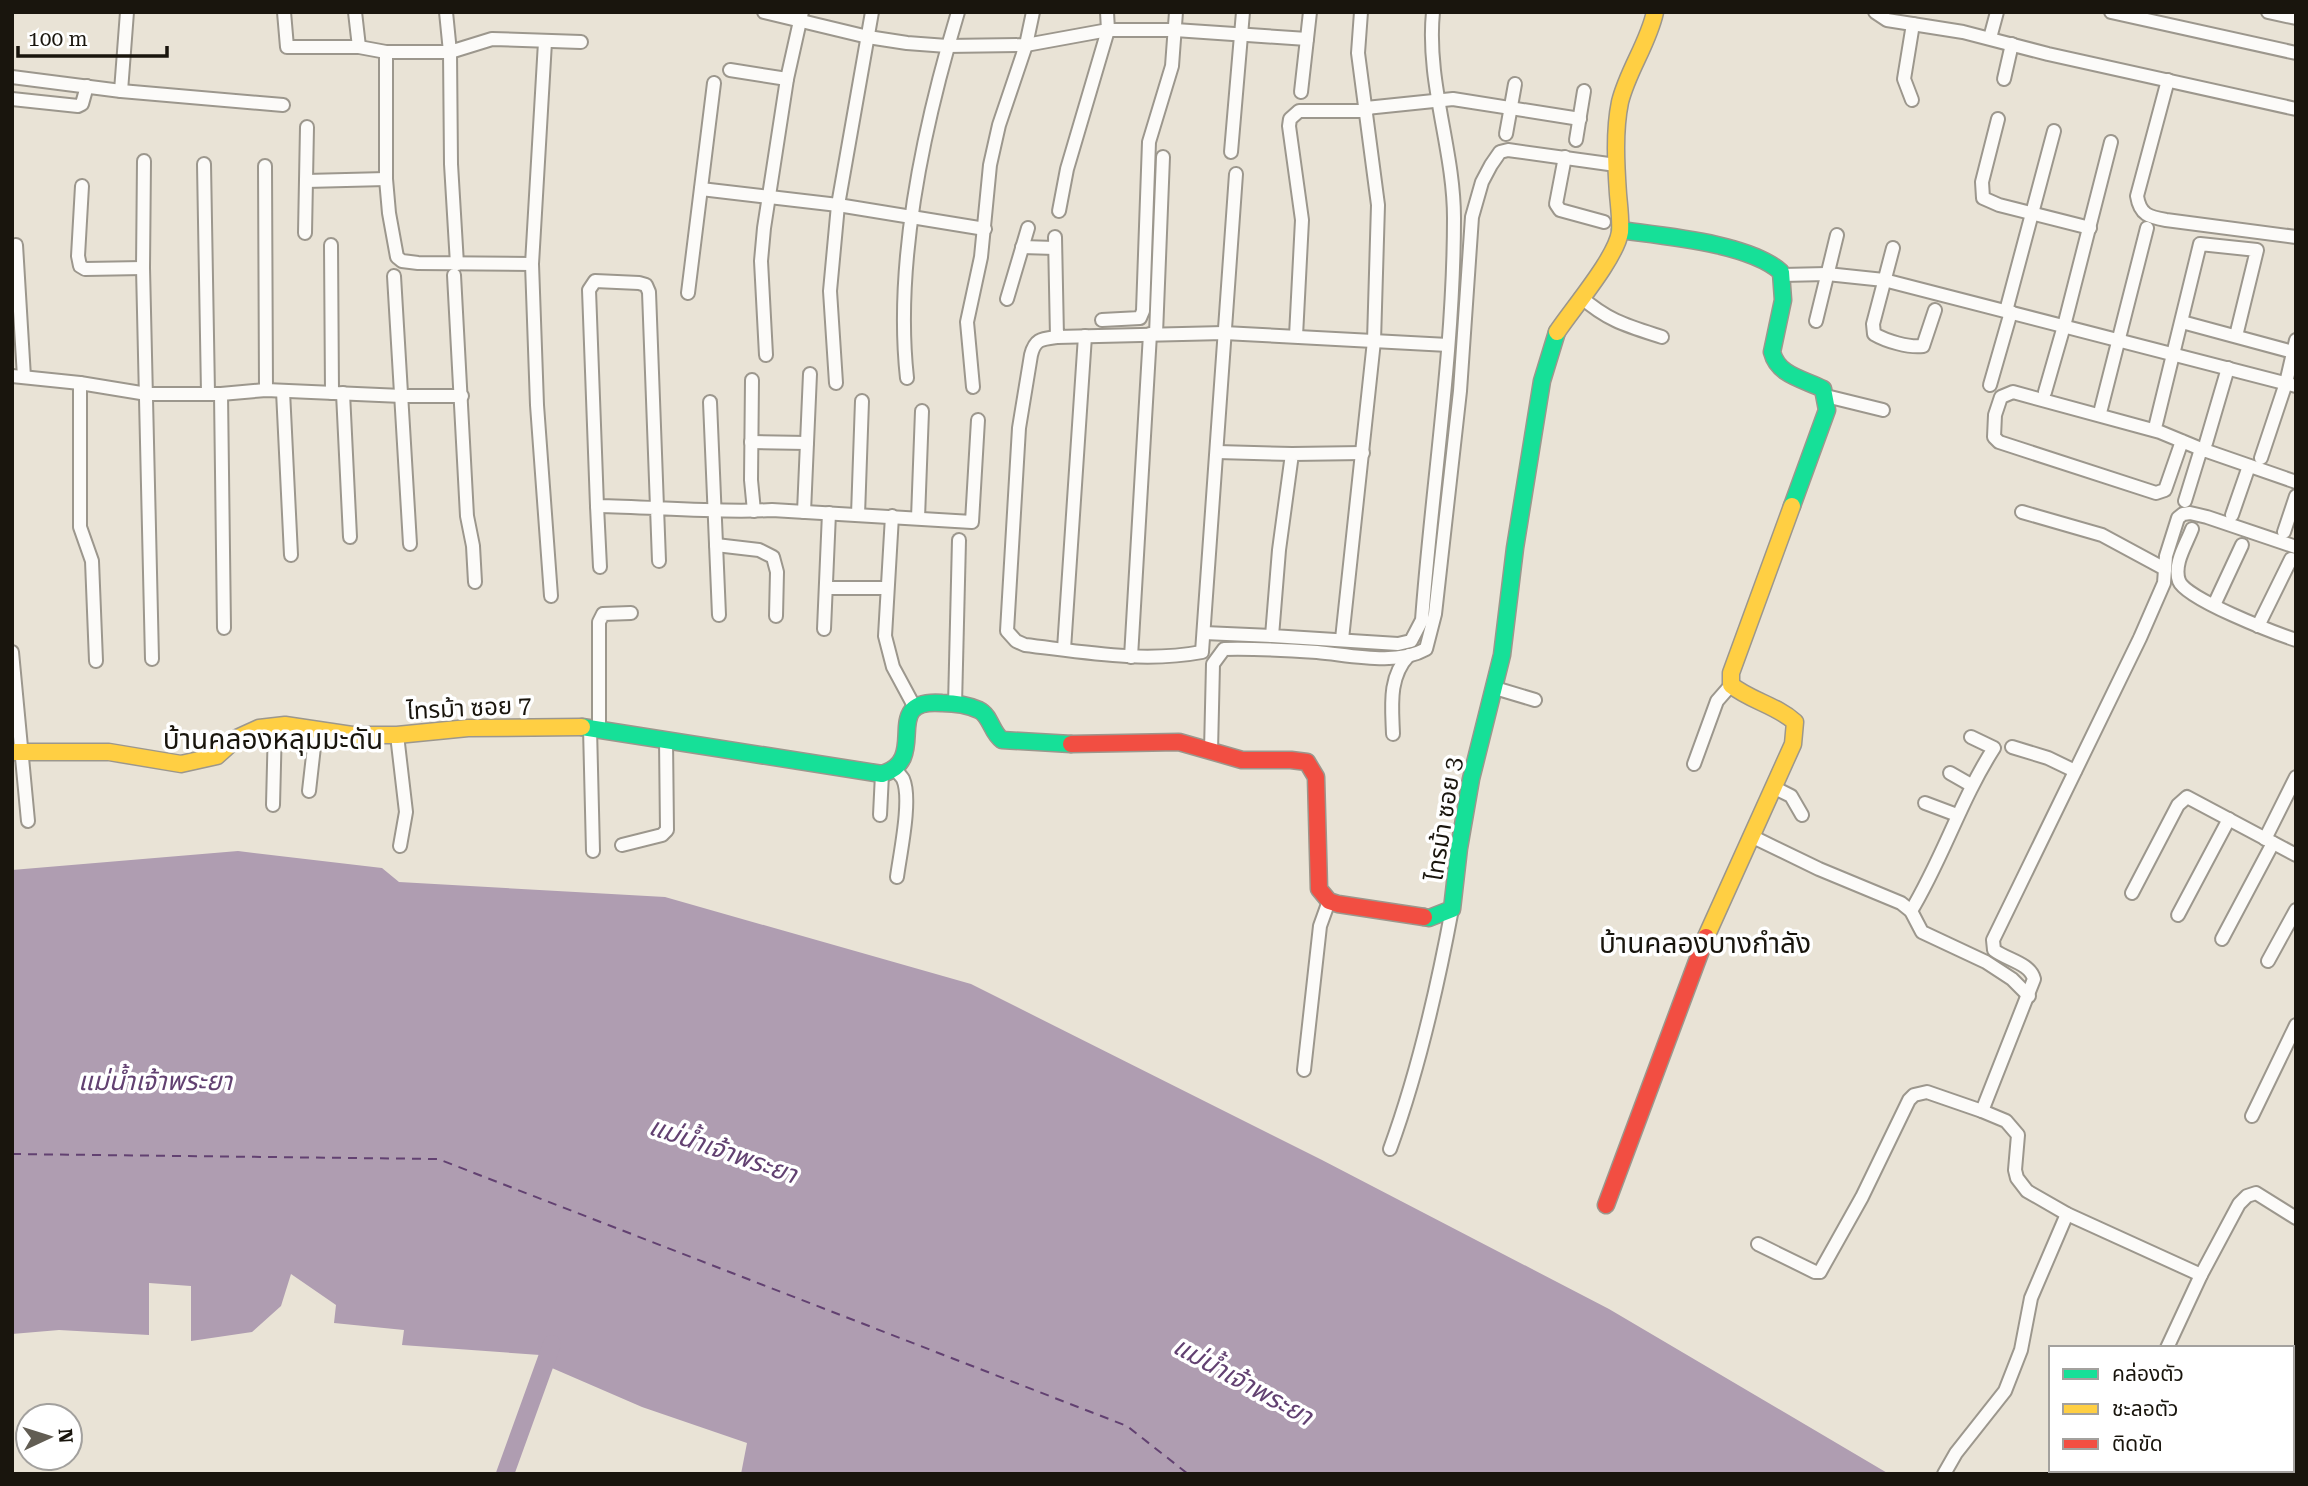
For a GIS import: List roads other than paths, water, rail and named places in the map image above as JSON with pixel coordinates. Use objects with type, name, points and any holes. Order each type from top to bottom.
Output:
[{"type":"street","points":[[121,91],[127,12]]},
{"type":"street","points":[[284,12],[287,47],[359,47],[386,52],[450,52],[492,39],[581,42]]},
{"type":"street","points":[[355,12],[359,47]]},
{"type":"street","points":[[446,12],[450,52],[467,516],[473,546],[475,582]]},
{"type":"street","points":[[764,12],[800,17],[868,37],[947,46],[1026,46],[1108,30],[1175,30],[1307,38]]},
{"type":"street","points":[[836,383],[830,291],[838,205],[873,12]]},
{"type":"street","points":[[907,378],[903,342],[903,300],[912,218],[923,146],[958,12]]},
{"type":"street","points":[[973,387],[967,321],[985,229],[990,165],[999,125],[1026,46],[1033,12]]},
{"type":"street","points":[[1059,211],[1067,169],[1108,30],[1108,12]]},
{"type":"street","points":[[1102,320],[1140,318],[1143,310],[1149,142],[1172,66],[1176,12]]},
{"type":"street","points":[[1231,152],[1243,12]]},
{"type":"street","points":[[1301,92],[1310,12]]},
{"type":"street","points":[[1342,639],[1374,341],[1378,205],[1358,52],[1361,12]]},
{"type":"street","points":[[1204,633],[1398,644],[1411,640],[1422,620],[1448,345],[1454,215],[1449,162],[1433,70],[1433,12]]},
{"type":"street","name":"ไทรม้า ซอย 3","points":[[1329,901],[1429,918],[1452,909],[1471,779],[1502,655],[1515,548],[1542,381],[1552,340],[1601,270],[1617,242],[1620,230],[1616,165],[1620,104],[1631,69],[1651,29],[1655,12]]},
{"type":"street","points":[[1875,12],[1887,20],[1963,32],[2296,109]]},
{"type":"street","points":[[1988,38],[1997,12]]},
{"type":"street","points":[[2110,12],[2296,53]]},
{"type":"street","points":[[2268,12],[2296,18]]},
{"type":"street","points":[[766,355],[761,261],[787,79],[800,17]]},
{"type":"street","points":[[1912,100],[1904,79],[1913,24]]},
{"type":"street","points":[[545,42],[532,264],[537,405],[551,596]]},
{"type":"street","points":[[2004,79],[2012,44]]},
{"type":"street","points":[[386,52],[386,179],[397,257],[402,261],[456,269],[532,264]]},
{"type":"street","points":[[730,71],[787,79]]},
{"type":"street","points":[[12,78],[121,91],[283,105]]},
{"type":"street","points":[[2168,80],[2137,196],[2142,212],[2148,217],[2166,220],[2296,237]]},
{"type":"street","points":[[688,293],[714,83]]},
{"type":"street","points":[[1506,134],[1515,83]]},
{"type":"street","points":[[12,99],[78,106],[82,104],[87,86]]},
{"type":"street","points":[[1576,140],[1584,91]]},
{"type":"street","points":[[1296,336],[1302,220],[1289,126],[1290,119],[1299,111],[1367,109],[1453,99],[1580,119]]},
{"type":"street","points":[[1998,119],[1982,182],[1983,198],[1999,205],[2090,228]]},
{"type":"street","points":[[305,233],[307,127]]},
{"type":"street","points":[[1990,385],[2054,131]]},
{"type":"street","points":[[2045,392],[2111,142]]},
{"type":"street","points":[[1211,751],[1213,664],[1223,649],[1267,649],[1374,657],[1409,655],[1426,649],[1434,614],[1460,391],[1472,216],[1482,182],[1500,152],[1508,150],[1616,165]]},
{"type":"street","points":[[1131,657],[1163,156]]},
{"type":"street","points":[[1564,157],[1556,204],[1560,210],[1604,222]]},
{"type":"street","points":[[144,160],[143,268],[152,659]]},
{"type":"street","points":[[204,164],[224,628]]},
{"type":"street","points":[[265,166],[265,390]]},
{"type":"street","points":[[1236,174],[1224,333],[1217,452],[1202,652],[1176,657],[1131,657],[1025,645],[1016,641],[1007,631],[1019,428],[1034,343],[1038,340],[1057,337],[1224,333],[1448,345]]},
{"type":"street","points":[[306,181],[386,179]]},
{"type":"street","points":[[82,186],[78,256],[80,266],[85,269],[143,268]]},
{"type":"street","points":[[701,189],[838,205],[985,229]]},
{"type":"street","points":[[1007,299],[1028,228]]},
{"type":"street","points":[[2101,409],[2147,228]]},
{"type":"street","points":[[1620,230],[1760,257],[1772,262],[1783,279],[1773,360],[1778,368],[1823,390],[1826,396],[1826,410],[1731,673],[1731,685],[1717,701],[1694,764]]},
{"type":"street","points":[[1816,321],[1831,277],[1837,235]]},
{"type":"street","points":[[1022,247],[1055,243],[1057,337]]},
{"type":"street","points":[[2156,424],[2200,244],[2256,250],[2236,336]]},
{"type":"street","points":[[16,245],[18,377],[80,383],[146,394],[265,390],[462,396]]},
{"type":"street","points":[[331,245],[338,393],[350,537]]},
{"type":"street","points":[[1893,248],[1872,329],[1878,336],[1923,346],[1935,310]]},
{"type":"street","points":[[394,276],[410,544]]},
{"type":"street","points":[[1783,279],[1831,277],[1884,280],[2291,384]]},
{"type":"street","points":[[600,567],[589,290],[595,281],[639,283],[646,285],[649,292],[659,561]]},
{"type":"street","points":[[1581,297],[1601,314],[1662,337]]},
{"type":"street","points":[[2182,322],[2236,336],[2294,346],[2291,384],[2261,458]]},
{"type":"street","points":[[1064,649],[1085,336]]},
{"type":"street","points":[[2185,501],[2228,368]]},
{"type":"street","points":[[804,512],[810,374]]},
{"type":"street","points":[[752,380],[751,480],[754,511]]},
{"type":"street","points":[[80,383],[80,527],[92,561],[96,661]]},
{"type":"street","points":[[283,391],[291,555]]},
{"type":"street","points":[[2182,441],[2165,490],[2159,493],[2003,444],[1996,440],[1994,431],[1997,403],[2004,394],[2013,392],[2124,421],[2203,446],[2296,482]]},
{"type":"street","points":[[1826,396],[1883,410]]},
{"type":"street","points":[[858,515],[862,401]]},
{"type":"street","points":[[710,402],[719,615]]},
{"type":"street","points":[[918,518],[922,411]]},
{"type":"street","points":[[597,506],[829,513],[972,523],[978,420]]},
{"type":"street","points":[[751,442],[807,443]]},
{"type":"street","points":[[1217,452],[1363,453]]},
{"type":"street","points":[[1272,636],[1279,550],[1292,454]]},
{"type":"street","points":[[2232,515],[2249,466]]},
{"type":"street","points":[[2284,532],[2296,496]]},
{"type":"street","points":[[2022,512],[2102,535],[2165,569]]},
{"type":"street","points":[[824,629],[829,513]]},
{"type":"street","points":[[1982,1111],[2034,986],[2032,972],[1994,950],[1993,940],[2140,638],[2164,583],[2166,556],[2174,525],[2183,514],[2207,517],[2293,553],[2258,626]]},
{"type":"street","points":[[892,516],[884,629],[889,655],[914,706]]},
{"type":"street","points":[[2192,529],[2178,565],[2182,587],[2214,606],[2296,640]]},
{"type":"street","points":[[956,705],[960,541]]},
{"type":"street","points":[[716,545],[750,548],[773,557],[777,572],[776,616]]},
{"type":"street","points":[[2214,606],[2242,545]]},
{"type":"street","points":[[826,588],[886,588]]},
{"type":"street","points":[[593,851],[597,631],[603,614],[631,613]]},
{"type":"street","points":[[12,652],[17,752],[28,821]]},
{"type":"street","points":[[1393,734],[1395,677],[1400,665],[1409,655]]},
{"type":"street","points":[[1606,1205],[1702,946],[1793,744],[1795,722],[1788,715],[1741,694],[1731,685]]},
{"type":"street","points":[[1494,688],[1535,700]]},
{"type":"street","points":[[880,815],[889,772],[904,761],[908,716],[914,706],[924,702],[979,709],[996,737],[1002,740],[1080,746],[1193,743],[1248,761],[1307,762],[1312,766],[1316,777],[1319,889],[1329,901],[1320,926],[1304,1070]]},
{"type":"street","points":[[273,805],[275,725]]},
{"type":"street","name":"ไทรม้า ซอย 7","points":[[17,752],[108,752],[181,764],[218,756],[237,738],[248,732],[275,725],[352,735],[538,726],[595,729],[814,765],[889,772]]},
{"type":"street","points":[[309,792],[316,729]]},
{"type":"street","points":[[397,734],[406,812],[400,846]]},
{"type":"street","points":[[1911,911],[1936,865],[1971,785],[1994,748],[1971,737]]},
{"type":"street","points":[[622,845],[662,835],[667,830],[666,740]]},
{"type":"street","points":[[2012,747],[2048,758],[2075,771]]},
{"type":"street","points":[[889,772],[903,778],[906,797],[905,825],[897,877]]},
{"type":"street","points":[[1951,773],[1971,785]]},
{"type":"street","points":[[2222,939],[2296,777]]},
{"type":"street","points":[[1773,787],[1791,796],[1802,814]]},
{"type":"street","points":[[2132,893],[2178,805],[2184,799],[2192,798],[2296,855]]},
{"type":"street","points":[[1924,803],[1957,815]]},
{"type":"street","points":[[2178,915],[2229,819]]},
{"type":"street","points":[[1751,836],[1834,875],[1892,898],[1911,911],[1922,932],[1986,962],[2012,979],[2029,996]]},
{"type":"street","points":[[1390,1149],[1428,1021],[1447,946],[1452,909]]},
{"type":"street","points":[[2268,961],[2296,910]]},
{"type":"street","points":[[2252,1116],[2296,1025]]},
{"type":"street","points":[[1758,1244],[1820,1272],[1862,1196],[1909,1100],[1927,1092],[2006,1121],[2018,1135],[2015,1170],[2027,1191],[2067,1214],[2201,1275]]},
{"type":"street","points":[[2168,1346],[2201,1275],[2239,1204],[2247,1196],[2256,1193],[2261,1195],[2296,1218]]},
{"type":"street","points":[[1944,1474],[1956,1453],[2005,1391],[2021,1350],[2031,1298],[2067,1214]]},
{"type":"water","name":"แม่น้ำเจ้าพระยา","points":[[238,851],[382,868],[399,882],[665,897],[971,984],[1322,1160],[1609,1309],[1889,1474],[741,1474],[747,1443],[642,1407],[538,1362],[540,1355],[402,1345],[404,1330],[334,1323],[336,1305],[291,1274],[281,1306],[252,1332],[191,1341],[191,1286],[149,1283],[149,1335],[59,1330],[12,1334],[12,870]]},
{"type":"waterway","points":[[505,1474],[552,1344]]},
{"type":"district","name":"บ้านคลองหลุมมะดัน","points":[[273,739]]},
{"type":"district","name":"บ้านคลองบางกำลัง","points":[[1705,943]]}]
